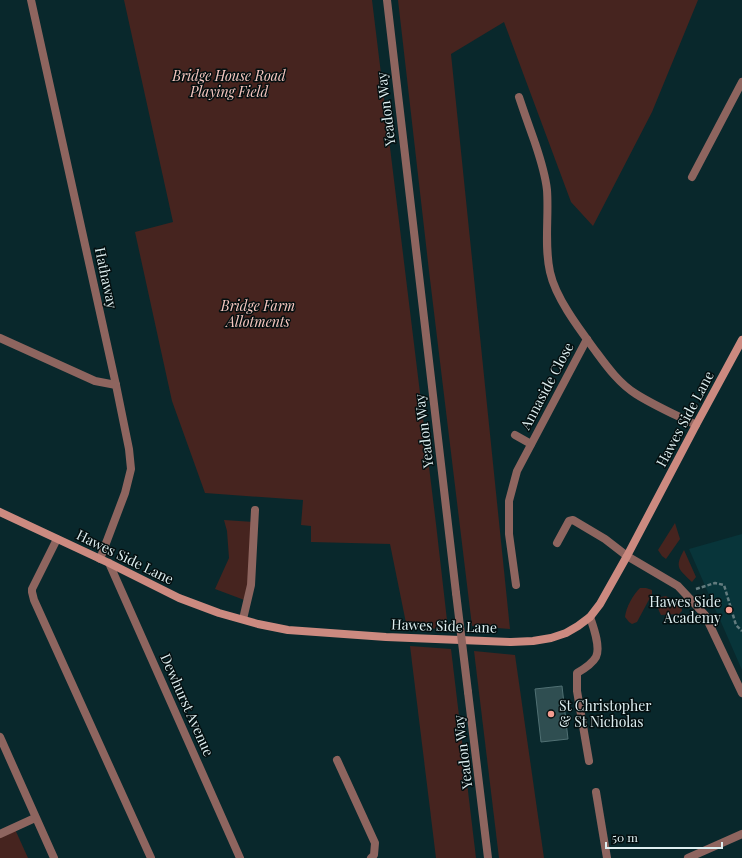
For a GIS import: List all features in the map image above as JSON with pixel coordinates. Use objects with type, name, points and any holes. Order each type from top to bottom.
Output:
[{"type":"main road","name":"Hawes Side Lane","points":[[0,512],[110,563],[178,598],[219,613],[258,624],[288,630],[386,637],[511,642],[551,638],[566,633],[578,626],[590,616],[600,604],[742,340]]},
{"type":"street","name":"Hathaway","points":[[31,0],[130,449],[131,469],[125,493],[100,559]]},
{"type":"street","name":"Yeadon Way","points":[[386,0],[488,858]]},
{"type":"street","points":[[692,177],[742,82]]},
{"type":"street","points":[[519,98],[544,169],[548,210],[547,254],[550,273],[565,307],[587,339],[620,381],[635,394],[696,424]]},
{"type":"street","points":[[0,338],[95,381],[116,385]]},
{"type":"street","name":"Annaside Close","points":[[516,585],[509,534],[509,501],[517,471],[587,339]]},
{"type":"street","name":"Annaside Close","points":[[515,436],[531,444]]},
{"type":"street","points":[[243,620],[251,585],[255,510]]},
{"type":"street","points":[[557,543],[569,521],[573,520],[605,539],[627,556],[678,586],[705,616],[742,693]]},
{"type":"street","points":[[57,539],[32,592],[37,607],[151,858]]},
{"type":"street","name":"Dewhurst Avenue","points":[[110,563],[240,858]]},
{"type":"street","points":[[589,761],[577,691],[577,673],[589,666],[597,656],[598,644],[590,616]]},
{"type":"street","points":[[0,736],[54,858]]},
{"type":"street","points":[[337,760],[375,844],[374,856],[371,858]]},
{"type":"street","points":[[596,792],[607,858]]},
{"type":"street","points":[[0,834],[35,818]]},
{"type":"street","points":[[688,858],[742,834]]},
{"type":"path","points":[[684,592],[715,583],[724,585],[736,625],[742,631]]},
{"type":"shaded area","name":"Hawes Side Academy","points":[[742,534],[742,670],[689,549]]},
{"type":"green space","points":[[124,0],[372,0],[448,629],[407,628],[390,544],[311,542],[311,526],[301,525],[303,500],[205,493],[172,401],[135,232],[173,222]]},
{"type":"green space","points":[[398,0],[698,0],[652,112],[593,226],[571,202],[504,22],[451,54],[510,629],[472,626]]},
{"type":"green space","points":[[224,520],[254,522],[247,601],[215,589],[229,558],[227,531]]},
{"type":"green space","points":[[675,523],[680,539],[666,559],[658,550]]},
{"type":"green space","points":[[684,550],[696,577],[692,582],[679,568],[679,561]]},
{"type":"green space","points":[[640,588],[652,590],[652,594],[637,622],[632,624],[625,617],[630,601]]},
{"type":"green space","points":[[666,596],[682,607],[682,611],[679,614],[661,615],[658,608],[658,602],[661,597]]},
{"type":"green space","points":[[410,646],[451,649],[476,858],[436,858]]},
{"type":"green space","points":[[474,651],[515,655],[544,858],[499,858]]},
{"type":"green space","points":[[14,827],[28,858],[0,858],[0,834]]},
{"type":"building","name":"St Christopher & St Nicholas","points":[[562,686],[568,739],[541,742],[535,689]]},
{"type":"place","name":"Hawes Side Academy","points":[[729,610]]},
{"type":"place","name":"St Christopher & St Nicholas","points":[[551,714]]},
{"type":"park label","name":"Bridge House Road Playing Field","points":[[229,84]]},
{"type":"park label","name":"Bridge Farm Allotments","points":[[258,314]]}]
